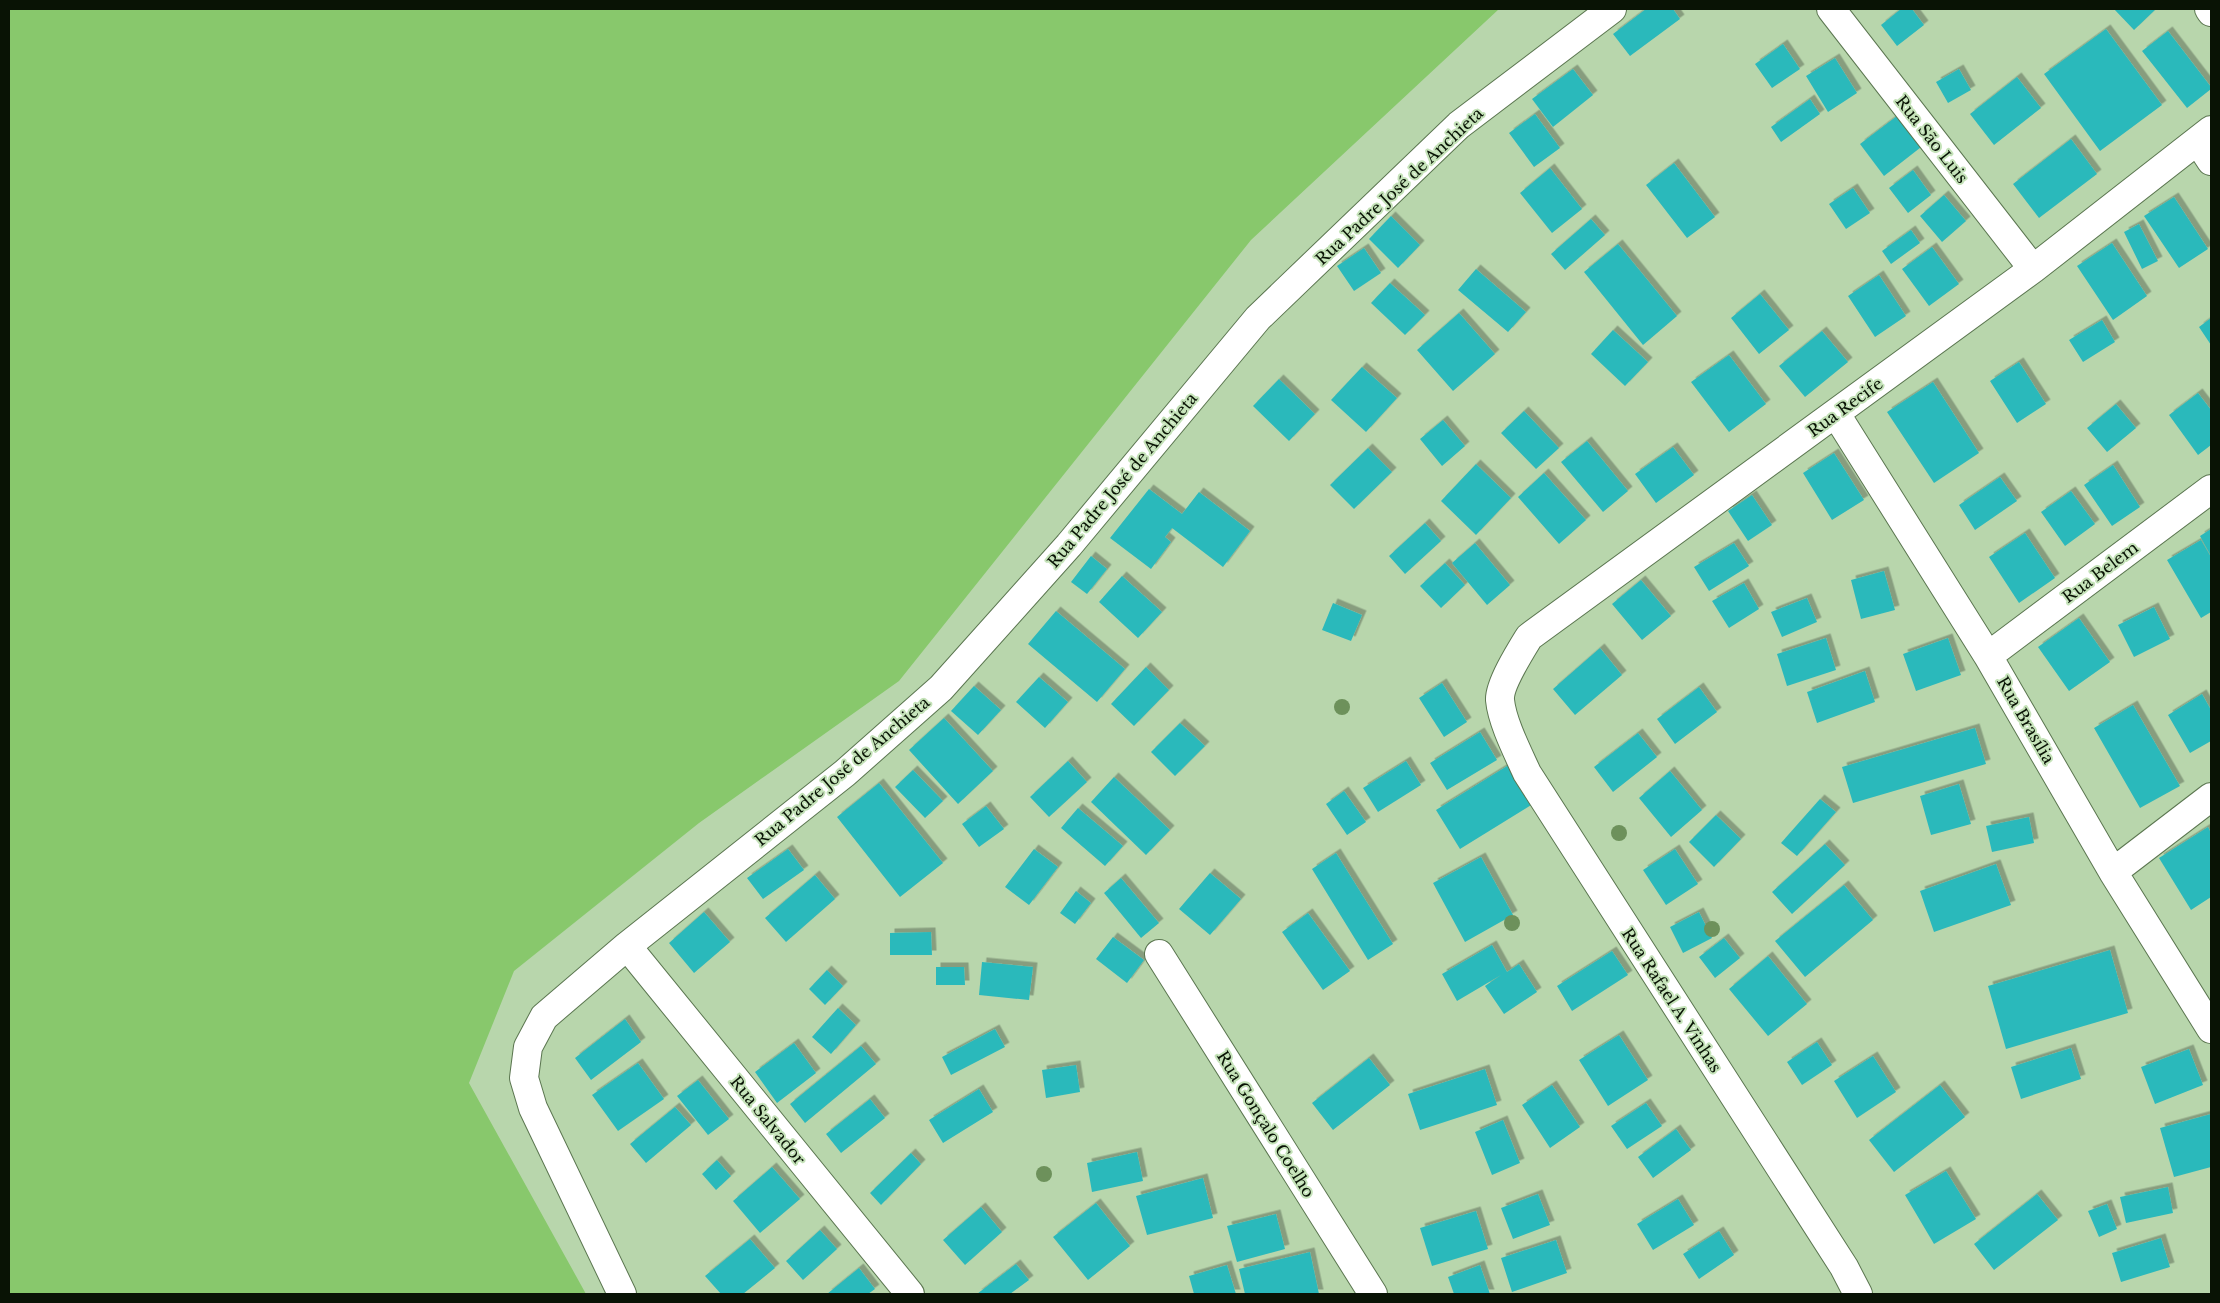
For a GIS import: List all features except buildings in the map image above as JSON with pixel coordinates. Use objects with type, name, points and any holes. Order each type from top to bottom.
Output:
[{"type":"street","name":"Rua Padre José de Anchieta","points":[[622,1294],[533,1108],[524,1078],[528,1047],[544,1017],[627,946],[845,773],[941,688],[1069,545],[1258,318],[1459,125],[1612,9]]},
{"type":"street","name":"Rua São Luis","points":[[1831,9],[2033,269]]},
{"type":"street","name":"Rua Recife","points":[[1500,699],[1513,663],[1529,637],[2207,144]]},
{"type":"street","name":"Rua Brasília","points":[[1836,414],[1988,656],[2113,872],[2211,1029]]},
{"type":"street","name":"Rua Belem","points":[[1988,656],[2211,489]]},
{"type":"street","name":"Rua Rafael A. Vinhas","points":[[1500,699],[1510,736],[1527,773],[1844,1267],[1858,1294]]},
{"type":"street","points":[[2113,872],[2211,797]]},
{"type":"street","name":"Rua Salvador","points":[[627,946],[910,1294]]},
{"type":"street","name":"Rua Gonçalo Coelho","points":[[1159,954],[1373,1294]]},
{"type":"green space","points":[[9,9],[1499,9],[1251,240],[899,681],[699,823],[514,971],[469,1083],[586,1294],[9,1294]]}]
